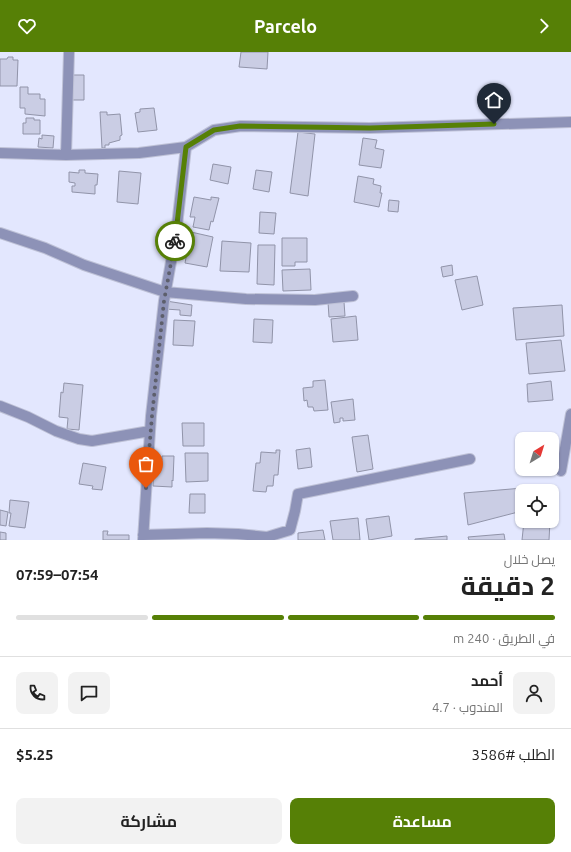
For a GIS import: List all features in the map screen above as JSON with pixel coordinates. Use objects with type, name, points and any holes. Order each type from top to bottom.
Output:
[{"type":"street","points":[[66,155],[68,52]]},
{"type":"street","points":[[0,153],[66,155],[139,153],[186,147],[214,130],[240,126],[370,128],[571,122]]},
{"type":"street","points":[[186,147],[176,234],[165,292],[150,430],[143,538],[230,534],[267,537],[290,530],[298,494],[470,459]]},
{"type":"street","points":[[0,233],[45,248],[84,265],[165,292],[246,299],[315,300],[353,296]]},
{"type":"street","points":[[0,406],[28,417],[56,431],[79,439],[92,441],[150,430]]},
{"type":"street","points":[[561,472],[571,414]]},
{"type":"building","points":[[241,52],[268,52],[267,69],[239,67]]},
{"type":"building","points":[[8,57],[13,57],[13,60],[18,60],[17,86],[0,86],[0,59],[7,59]]},
{"type":"building","points":[[71,75],[84,75],[84,100],[71,100]]},
{"type":"building","points":[[20,87],[28,87],[28,94],[40,94],[40,99],[45,99],[45,116],[25,114],[25,108],[20,108]]},
{"type":"building","points":[[154,108],[157,130],[138,132],[135,113],[140,112],[140,109]]},
{"type":"building","points":[[100,112],[107,112],[107,115],[120,114],[122,135],[120,136],[120,140],[109,143],[109,145],[105,145],[105,148],[102,148]]},
{"type":"building","points":[[26,118],[40,120],[40,134],[23,134],[23,123],[26,123]]},
{"type":"building","points":[[298,132],[315,134],[308,196],[290,193]]},
{"type":"building","points":[[42,135],[54,136],[53,148],[38,147],[39,138],[42,139]]},
{"type":"building","points":[[363,138],[377,140],[375,148],[384,150],[381,168],[359,165]]},
{"type":"building","points":[[213,164],[231,167],[228,184],[210,180]]},
{"type":"building","points":[[79,170],[85,170],[85,173],[98,174],[97,185],[95,185],[95,194],[72,192],[72,186],[75,186],[75,183],[69,182],[69,172],[79,173]]},
{"type":"building","points":[[256,170],[272,172],[269,192],[253,189]]},
{"type":"building","points":[[119,171],[141,173],[138,204],[117,202]]},
{"type":"building","points":[[358,176],[374,179],[373,184],[381,186],[380,193],[382,193],[379,207],[354,202]]},
{"type":"building","points":[[194,197],[211,200],[211,197],[219,198],[213,222],[211,221],[209,230],[193,227],[195,217],[190,217]]},
{"type":"building","points":[[389,200],[399,201],[398,212],[388,211]]},
{"type":"building","points":[[260,212],[276,213],[274,234],[259,233]]},
{"type":"building","points":[[191,232],[213,237],[207,267],[185,263]]},
{"type":"building","points":[[282,238],[307,238],[307,262],[295,262],[295,266],[282,266]]},
{"type":"building","points":[[222,241],[251,243],[249,272],[220,271]]},
{"type":"building","points":[[258,245],[275,245],[274,285],[257,284]]},
{"type":"building","points":[[452,265],[453,275],[443,277],[441,267]]},
{"type":"building","points":[[310,269],[311,290],[283,291],[282,270]]},
{"type":"building","points":[[477,276],[483,305],[462,310],[455,280]]},
{"type":"building","points":[[166,301],[192,305],[191,316],[180,315],[180,310],[165,309]]},
{"type":"building","points":[[328,302],[344,302],[345,316],[329,317]]},
{"type":"building","points":[[562,305],[564,336],[516,340],[513,308]]},
{"type":"building","points":[[356,316],[358,340],[333,342],[331,319]]},
{"type":"building","points":[[254,319],[273,320],[272,343],[253,342]]},
{"type":"building","points":[[174,320],[195,321],[193,346],[173,345]]},
{"type":"building","points":[[561,340],[565,371],[529,374],[526,343]]},
{"type":"building","points":[[325,380],[328,410],[314,411],[313,407],[308,407],[307,400],[304,401],[303,388],[313,387],[313,381]]},
{"type":"building","points":[[551,381],[553,400],[528,402],[527,384]]},
{"type":"building","points":[[64,383],[83,385],[79,430],[67,429],[68,418],[59,417],[61,392],[63,393]]},
{"type":"building","points":[[353,399],[355,420],[343,421],[343,418],[340,418],[340,422],[334,423],[331,402]]},
{"type":"building","points":[[182,423],[204,423],[204,446],[183,446]]},
{"type":"building","points":[[368,435],[373,469],[357,472],[352,437]]},
{"type":"building","points":[[310,448],[312,467],[298,469],[296,450]]},
{"type":"building","points":[[276,450],[280,450],[278,475],[274,475],[273,486],[267,486],[266,492],[253,491],[256,463],[260,463],[261,452],[276,453]]},
{"type":"building","points":[[185,453],[208,453],[208,481],[186,482]]},
{"type":"building","points":[[162,456],[174,456],[172,487],[153,486],[154,459],[162,460]]},
{"type":"building","points":[[83,463],[106,467],[102,490],[92,489],[93,486],[79,484]]},
{"type":"building","points":[[515,489],[515,513],[468,525],[464,493]]},
{"type":"building","points":[[190,494],[205,494],[205,513],[189,513]]},
{"type":"building","points":[[10,500],[29,502],[25,528],[9,526],[11,513],[9,513]]},
{"type":"building","points":[[0,510],[8,512],[6,526],[0,525]]},
{"type":"building","points":[[389,516],[392,536],[369,540],[366,519]]},
{"type":"building","points":[[358,518],[360,540],[333,540],[330,521]]},
{"type":"building","points":[[523,528],[550,528],[549,540],[522,540]]},
{"type":"building","points":[[323,530],[325,540],[298,540],[298,533]]},
{"type":"building","points":[[103,531],[108,531],[107,535],[129,535],[129,540],[103,540]]},
{"type":"building","points":[[0,532],[6,533],[6,540],[0,540]]},
{"type":"building","points":[[504,534],[505,540],[469,540],[468,537]]},
{"type":"building","points":[[447,536],[447,540],[415,540],[415,539]]},
{"type":"way so far","points":[[146,488],[164,301],[175,241]]},
{"type":"route","points":[[175,241],[186,147],[214,130],[240,126],[370,128],[494,124]]}]
